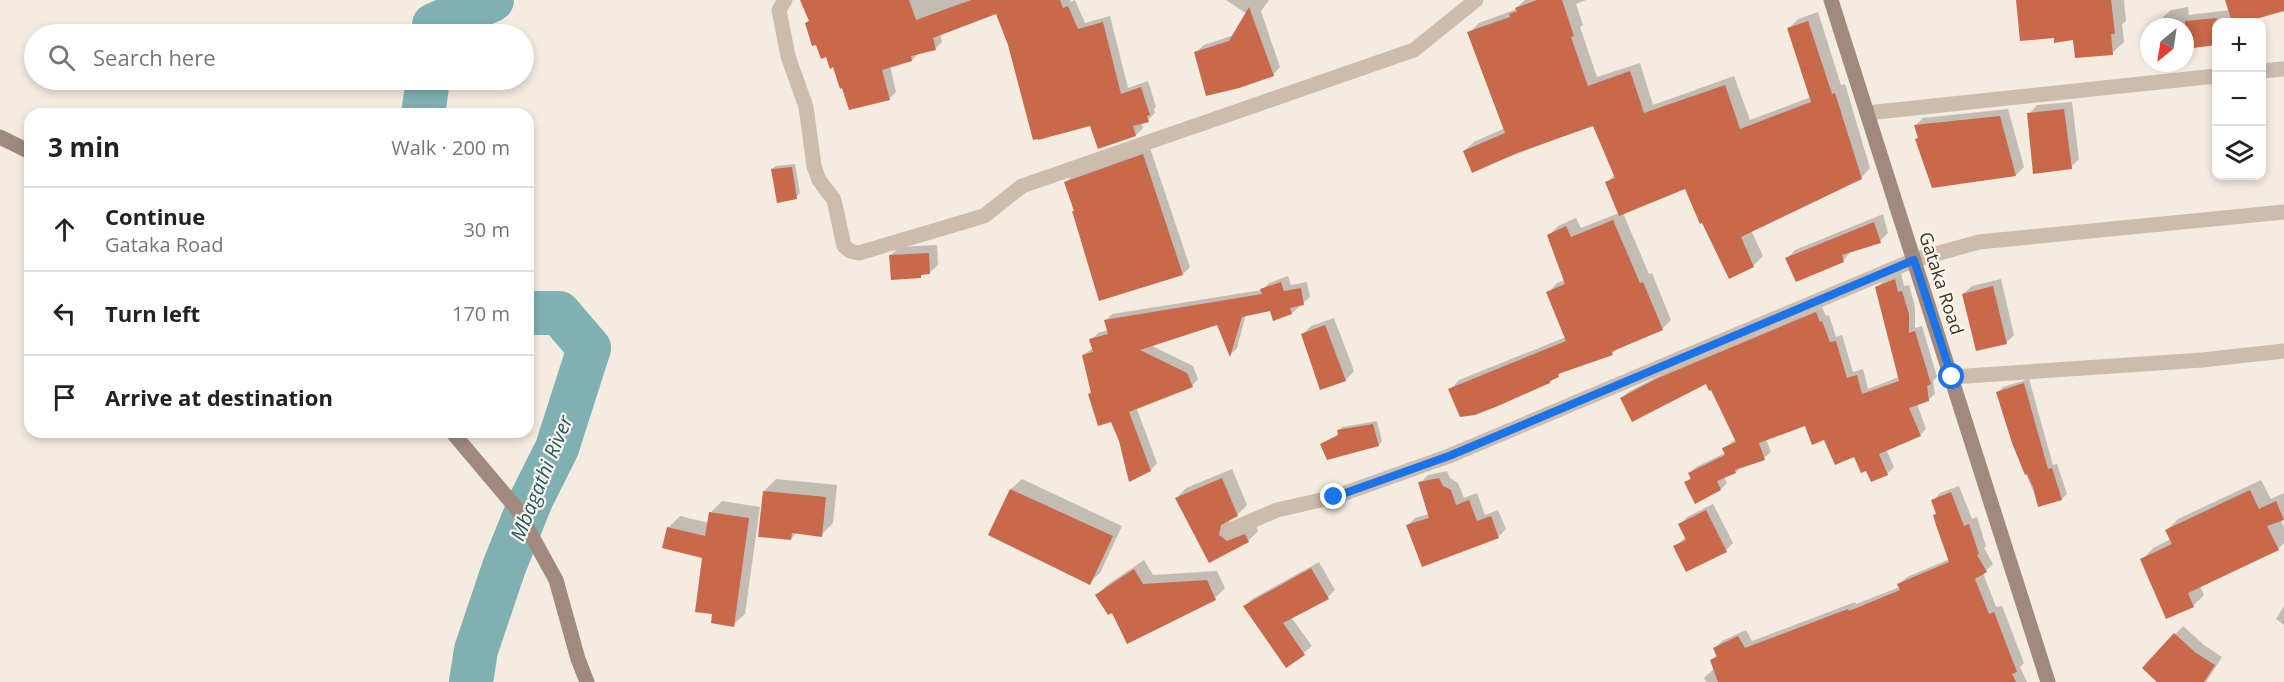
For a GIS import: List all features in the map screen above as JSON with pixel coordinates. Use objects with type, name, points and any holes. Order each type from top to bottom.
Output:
[{"type":"street","points":[[785,0],[779,10],[788,56],[806,107],[814,166],[819,180],[834,200],[844,246],[850,251],[859,253],[984,216],[1022,186],[1414,50],[1476,0]]},
{"type":"street","name":"Gataka Road","points":[[1831,0],[2048,682]]},
{"type":"street","points":[[2266,71],[2284,69]]},
{"type":"street","points":[[1867,113],[2212,77]]},
{"type":"street","points":[[0,137],[24,149]]},
{"type":"street","points":[[1228,531],[1277,510],[1334,497],[1449,456],[1914,260],[1979,242],[2284,212]]},
{"type":"street","points":[[1952,377],[2202,360],[2284,351]]},
{"type":"street","points":[[457,438],[517,509],[556,580],[578,659],[587,682]]},
{"type":"building","points":[[800,0],[909,0],[916,20],[971,0],[1060,0],[1063,8],[1068,6],[1078,29],[1103,22],[1121,94],[1141,87],[1150,115],[1147,116],[1149,122],[1133,126],[1136,136],[1098,149],[1090,126],[1033,140],[1008,45],[996,14],[933,38],[936,50],[911,56],[912,61],[882,70],[890,100],[849,110],[833,67],[830,69],[826,57],[821,59],[816,45],[812,46],[805,23],[809,21]]},
{"type":"building","points":[[1537,0],[1562,0],[1574,36],[1571,37],[1588,86],[1630,71],[1644,113],[1725,85],[1740,129],[1811,102],[1787,28],[1808,21],[1832,94],[1835,93],[1862,179],[1741,237],[1754,267],[1729,279],[1702,223],[1700,224],[1685,189],[1619,216],[1605,182],[1615,178],[1593,126],[1517,153],[1472,173],[1463,151],[1505,133],[1467,32],[1510,17],[1509,14],[1517,11],[1515,8]]},
{"type":"building","points":[[2016,0],[2111,0],[2115,34],[2111,34],[2113,55],[2075,58],[2073,40],[2054,43],[2054,38],[2020,41]]},
{"type":"building","points":[[2225,0],[2284,0],[2284,11],[2259,18],[2231,18]]},
{"type":"building","points":[[1249,7],[1274,76],[1206,96],[1194,52],[1229,41]]},
{"type":"building","points":[[2212,18],[2212,46],[2194,48],[2194,20]]},
{"type":"building","points":[[2064,109],[2072,169],[2033,174],[2027,113]]},
{"type":"building","points":[[2000,116],[2016,176],[1932,188],[1915,139],[1918,138],[1914,125]]},
{"type":"building","points":[[1143,154],[1183,275],[1099,301],[1064,182]]},
{"type":"building","points":[[792,167],[797,199],[777,203],[771,169]]},
{"type":"building","points":[[1613,220],[1663,330],[1611,352],[1613,355],[1558,374],[1559,377],[1550,383],[1498,406],[1475,415],[1460,417],[1448,389],[1566,341],[1546,292],[1565,284],[1547,235],[1566,226],[1571,237]]},
{"type":"building","points":[[1874,222],[1881,243],[1842,255],[1844,262],[1796,282],[1785,258]]},
{"type":"building","points":[[929,253],[930,274],[921,275],[921,278],[891,280],[889,255]]},
{"type":"building","points":[[1895,279],[1898,292],[1902,291],[1909,314],[1909,333],[1915,331],[1931,384],[1927,386],[1929,401],[1909,408],[1921,436],[1879,454],[1888,475],[1871,482],[1866,471],[1861,473],[1854,457],[1835,465],[1824,440],[1812,445],[1805,426],[1759,443],[1765,460],[1735,470],[1736,473],[1717,481],[1721,490],[1695,504],[1684,482],[1691,479],[1688,473],[1725,455],[1722,448],[1736,442],[1711,390],[1709,391],[1706,384],[1632,422],[1620,398],[1658,378],[1816,312],[1830,342],[1836,341],[1847,378],[1857,375],[1862,394],[1899,381],[1875,287]]},
{"type":"building","points":[[1281,282],[1284,291],[1301,288],[1304,305],[1290,308],[1292,314],[1273,321],[1270,311],[1242,317],[1230,357],[1217,325],[1140,350],[1187,373],[1193,387],[1129,412],[1151,471],[1129,482],[1119,441],[1111,422],[1098,426],[1088,394],[1091,393],[1082,355],[1093,352],[1089,339],[1108,334],[1104,320],[1262,294],[1260,289]]},
{"type":"building","points":[[1993,286],[2007,344],[1976,351],[1962,294]]},
{"type":"building","points":[[1325,325],[1346,381],[1320,390],[1301,334]]},
{"type":"building","points":[[2024,383],[2048,469],[2052,468],[2062,500],[2038,507],[2033,487],[2027,474],[2025,475],[2012,443],[1996,392]]},
{"type":"building","points":[[1373,424],[1379,446],[1327,460],[1320,444],[1338,435],[1337,430]]},
{"type":"building","points":[[1222,478],[1238,516],[1221,525],[1219,535],[1227,541],[1245,534],[1249,542],[1209,563],[1175,498]]},
{"type":"building","points":[[1439,478],[1443,486],[1451,490],[1456,505],[1469,500],[1477,521],[1491,516],[1499,538],[1422,567],[1406,525],[1429,518],[1418,482]]},
{"type":"building","points":[[1010,489],[1113,536],[1090,585],[988,535]]},
{"type":"building","points":[[2250,490],[2259,509],[2276,501],[2284,520],[2267,526],[2279,550],[2188,593],[2194,607],[2166,619],[2140,559],[2172,544],[2165,530]]},
{"type":"building","points":[[763,491],[826,497],[822,537],[792,533],[791,540],[758,537]]},
{"type":"building","points":[[1951,492],[1964,526],[1969,524],[1979,554],[1977,555],[1987,572],[1975,579],[1989,614],[1994,612],[2017,672],[2012,674],[2016,682],[1718,682],[1710,660],[1717,657],[1713,648],[1738,636],[1745,648],[1848,609],[1849,611],[1900,590],[1897,584],[1949,562],[1933,515],[1936,514],[1931,500]]},
{"type":"building","points":[[1706,510],[1727,552],[1686,572],[1673,546],[1686,540],[1678,524]]},
{"type":"building","points":[[709,512],[749,518],[734,627],[711,623],[712,614],[695,612],[702,558],[662,548],[667,527],[705,536]]},
{"type":"building","points":[[1311,568],[1329,599],[1283,623],[1305,655],[1286,668],[1243,606]]},
{"type":"building","points":[[1134,569],[1143,584],[1207,580],[1216,600],[1127,644],[1112,613],[1108,615],[1095,595]]},
{"type":"building","points":[[2174,633],[2196,653],[2215,665],[2204,682],[2157,682],[2142,668]]},
{"type":"waterway","name":"Mbagathi River","points":[[436,24],[492,0]]},
{"type":"waterway","name":"Mbagathi River","points":[[424,108],[427,90]]},
{"type":"waterway","name":"Mbagathi River","points":[[471,682],[476,650],[504,567],[531,500],[557,448],[589,348],[559,313],[534,313]]},
{"type":"route","points":[[1334,497],[1449,456],[1914,260],[1952,377]]}]
